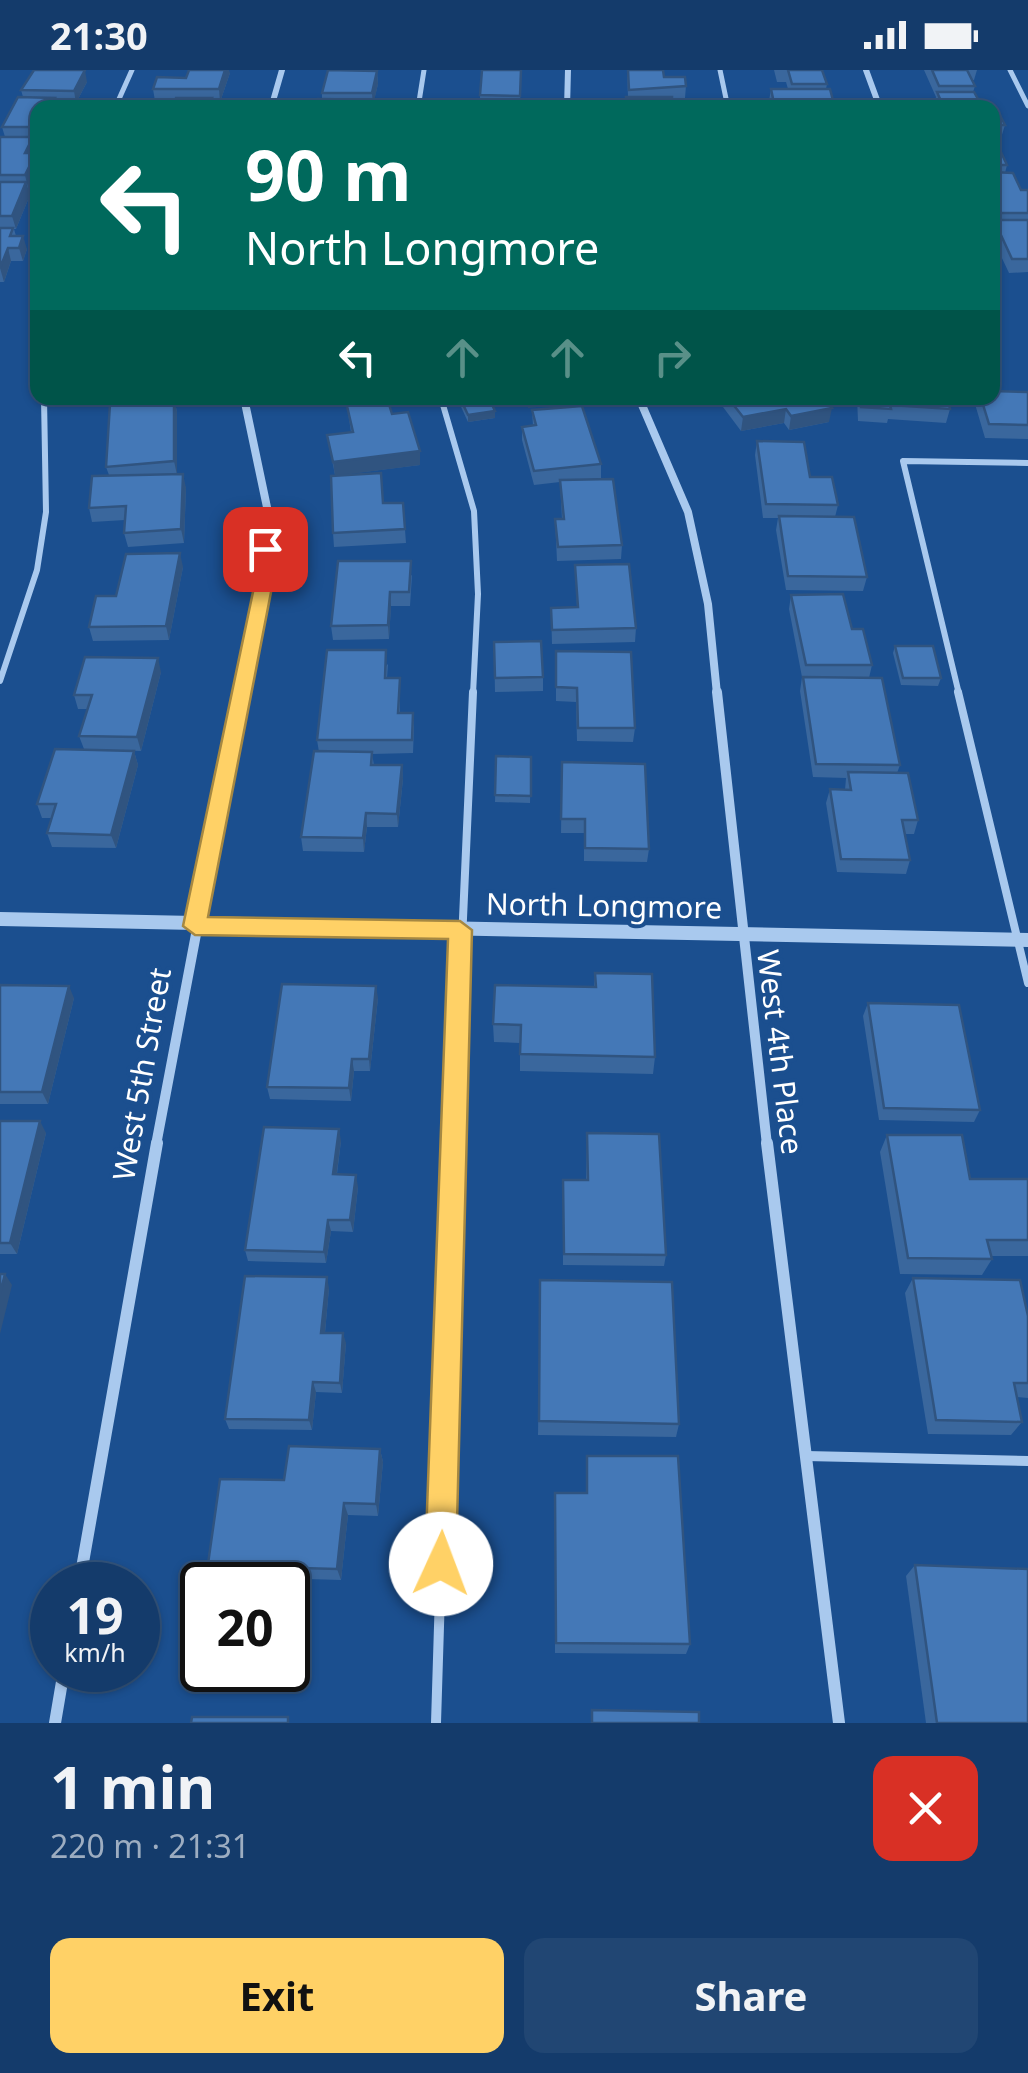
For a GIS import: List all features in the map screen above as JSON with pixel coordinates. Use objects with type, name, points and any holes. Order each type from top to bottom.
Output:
[{"type":"street","points":[[273,100],[282,70]]},
{"type":"street","points":[[567,100],[568,70]]},
{"type":"street","points":[[866,70],[877,100]]},
{"type":"street","name":"West 5th Street","points":[[83,1562],[195,926],[263,587],[268,512],[245,405]]},
{"type":"street","name":"West 4th Place","points":[[642,405],[688,512],[708,604],[741,935],[839,1723]]},
{"type":"street","name":"North Longmore","points":[[0,920],[1022,940]]},
{"type":"street","points":[[55,1723],[60,1692]]},
{"type":"lane","points":[[119,100],[132,70]]},
{"type":"lane","points":[[419,100],[424,70]]},
{"type":"lane","points":[[720,70],[726,100]]},
{"type":"lane","points":[[1010,70],[1028,106]]},
{"type":"lane","points":[[0,681],[37,570],[46,512],[44,405]]},
{"type":"lane","points":[[436,1723],[460,930],[478,594],[474,510],[443,405]]},
{"type":"lane","points":[[1028,463],[904,461],[1022,940],[1028,983]]},
{"type":"lane","points":[[806,1456],[1028,1462]]},
{"type":"building","points":[[34,70],[85,70],[74,91],[21,90]]},
{"type":"building","points":[[189,70],[225,70],[219,89],[153,89],[157,77],[186,78]]},
{"type":"building","points":[[328,70],[377,71],[372,93],[322,93]]},
{"type":"building","points":[[482,70],[521,70],[520,96],[480,95]]},
{"type":"building","points":[[628,70],[663,70],[664,77],[685,77],[686,86],[629,90]]},
{"type":"building","points":[[788,70],[822,70],[827,84],[792,84]]},
{"type":"building","points":[[932,70],[967,70],[975,86],[939,86]]},
{"type":"building","points":[[771,89],[830,89],[833,100],[773,100]]},
{"type":"building","points":[[937,92],[974,92],[979,100],[940,100]]},
{"type":"building","points":[[18,97],[55,98],[30,100],[30,127],[2,127]]},
{"type":"building","points":[[626,97],[672,97],[672,100]]},
{"type":"building","points":[[176,98],[212,98],[211,100]]},
{"type":"building","points":[[0,137],[30,137],[25,153],[30,153],[30,165],[25,175],[0,175]]},
{"type":"building","points":[[1000,172],[1013,173],[1021,190],[1028,190],[1028,213],[1000,213]]},
{"type":"building","points":[[0,182],[26,182],[12,216],[0,216]]},
{"type":"building","points":[[1000,220],[1028,220],[1028,259],[1012,259],[1000,233]]},
{"type":"building","points":[[0,228],[13,228],[10,236],[23,236],[19,248],[8,248],[0,268]]},
{"type":"building","points":[[1000,391],[1028,392],[1028,425],[989,424],[983,405],[1000,405]]},
{"type":"building","points":[[110,405],[174,405],[174,461],[106,467]]},
{"type":"building","points":[[389,405],[392,414],[408,412],[420,451],[333,462],[327,435],[353,432],[347,406]]},
{"type":"building","points":[[463,405],[492,405],[495,411],[468,415]]},
{"type":"building","points":[[734,405],[832,408],[791,416],[786,409],[743,417]]},
{"type":"building","points":[[890,405],[891,409],[861,407]]},
{"type":"building","points":[[890,405],[949,405],[950,409]]},
{"type":"building","points":[[582,406],[601,464],[534,471],[522,427],[536,425],[532,410]]},
{"type":"building","points":[[757,441],[804,442],[810,477],[832,477],[838,505],[766,504]]},
{"type":"building","points":[[381,473],[383,503],[403,503],[405,529],[333,533],[331,476]]},
{"type":"building","points":[[183,474],[181,529],[124,533],[126,506],[89,508],[92,476]]},
{"type":"building","points":[[613,479],[622,545],[558,547],[555,519],[564,519],[560,480]]},
{"type":"building","points":[[779,516],[854,517],[867,577],[788,576]]},
{"type":"building","points":[[180,553],[166,626],[89,627],[96,596],[116,596],[126,554]]},
{"type":"building","points":[[338,561],[411,561],[409,592],[390,592],[388,625],[331,626]]},
{"type":"building","points":[[629,564],[636,628],[552,630],[551,608],[578,607],[575,565]]},
{"type":"building","points":[[843,594],[852,629],[863,629],[872,665],[806,665],[791,595]]},
{"type":"building","points":[[541,641],[543,677],[495,678],[494,642]]},
{"type":"building","points":[[895,646],[933,646],[941,678],[903,678]]},
{"type":"building","points":[[327,650],[386,650],[385,678],[400,678],[398,713],[413,713],[412,740],[317,740]]},
{"type":"building","points":[[556,651],[631,652],[635,728],[578,728],[577,688],[556,687]]},
{"type":"building","points":[[85,657],[158,658],[137,737],[79,736],[92,695],[74,695]]},
{"type":"building","points":[[803,677],[882,678],[900,765],[816,764]]},
{"type":"building","points":[[55,749],[134,751],[111,835],[47,833],[56,804],[37,804]]},
{"type":"building","points":[[314,751],[372,752],[371,765],[402,765],[397,814],[366,813],[363,838],[301,837]]},
{"type":"building","points":[[496,756],[531,757],[531,796],[495,795]]},
{"type":"building","points":[[562,762],[645,764],[649,849],[585,848],[585,819],[561,819]]},
{"type":"building","points":[[848,772],[908,773],[918,820],[902,820],[910,860],[841,859],[830,789],[851,790]]},
{"type":"building","points":[[595,973],[652,974],[655,1057],[520,1054],[521,1025],[493,1024],[495,985],[596,987]]},
{"type":"building","points":[[282,984],[376,986],[369,1059],[352,1059],[349,1088],[267,1087]]},
{"type":"building","points":[[0,985],[69,986],[42,1092],[0,1092]]},
{"type":"building","points":[[868,1003],[959,1005],[980,1110],[884,1108]]},
{"type":"building","points":[[0,1121],[40,1121],[10,1243],[0,1243]]},
{"type":"building","points":[[264,1127],[339,1129],[333,1174],[356,1175],[350,1220],[328,1220],[324,1252],[245,1250]]},
{"type":"building","points":[[587,1133],[659,1134],[666,1255],[564,1254],[563,1180],[588,1180]]},
{"type":"building","points":[[887,1135],[962,1135],[970,1179],[1028,1179],[1028,1240],[987,1240],[992,1259],[908,1258]]},
{"type":"building","points":[[245,1276],[327,1277],[321,1333],[343,1333],[340,1383],[313,1382],[309,1420],[225,1419]]},
{"type":"building","points":[[913,1278],[1020,1280],[1028,1316],[1028,1383],[1014,1383],[1022,1422],[936,1420]]},
{"type":"building","points":[[540,1280],[672,1282],[679,1424],[539,1421]]},
{"type":"building","points":[[289,1446],[380,1449],[376,1504],[344,1503],[337,1569],[310,1568],[310,1562],[208,1562],[220,1479],[284,1480]]},
{"type":"building","points":[[587,1456],[678,1456],[690,1644],[556,1643],[555,1493],[587,1493]]},
{"type":"building","points":[[915,1565],[1028,1569],[1028,1723],[937,1723]]},
{"type":"building","points":[[592,1710],[699,1712],[699,1723],[592,1723]]},
{"type":"building","points":[[192,1717],[288,1717],[288,1723],[191,1723]]},
{"type":"route","points":[[265,549],[263,587],[195,926],[460,930],[441,1564]]}]
